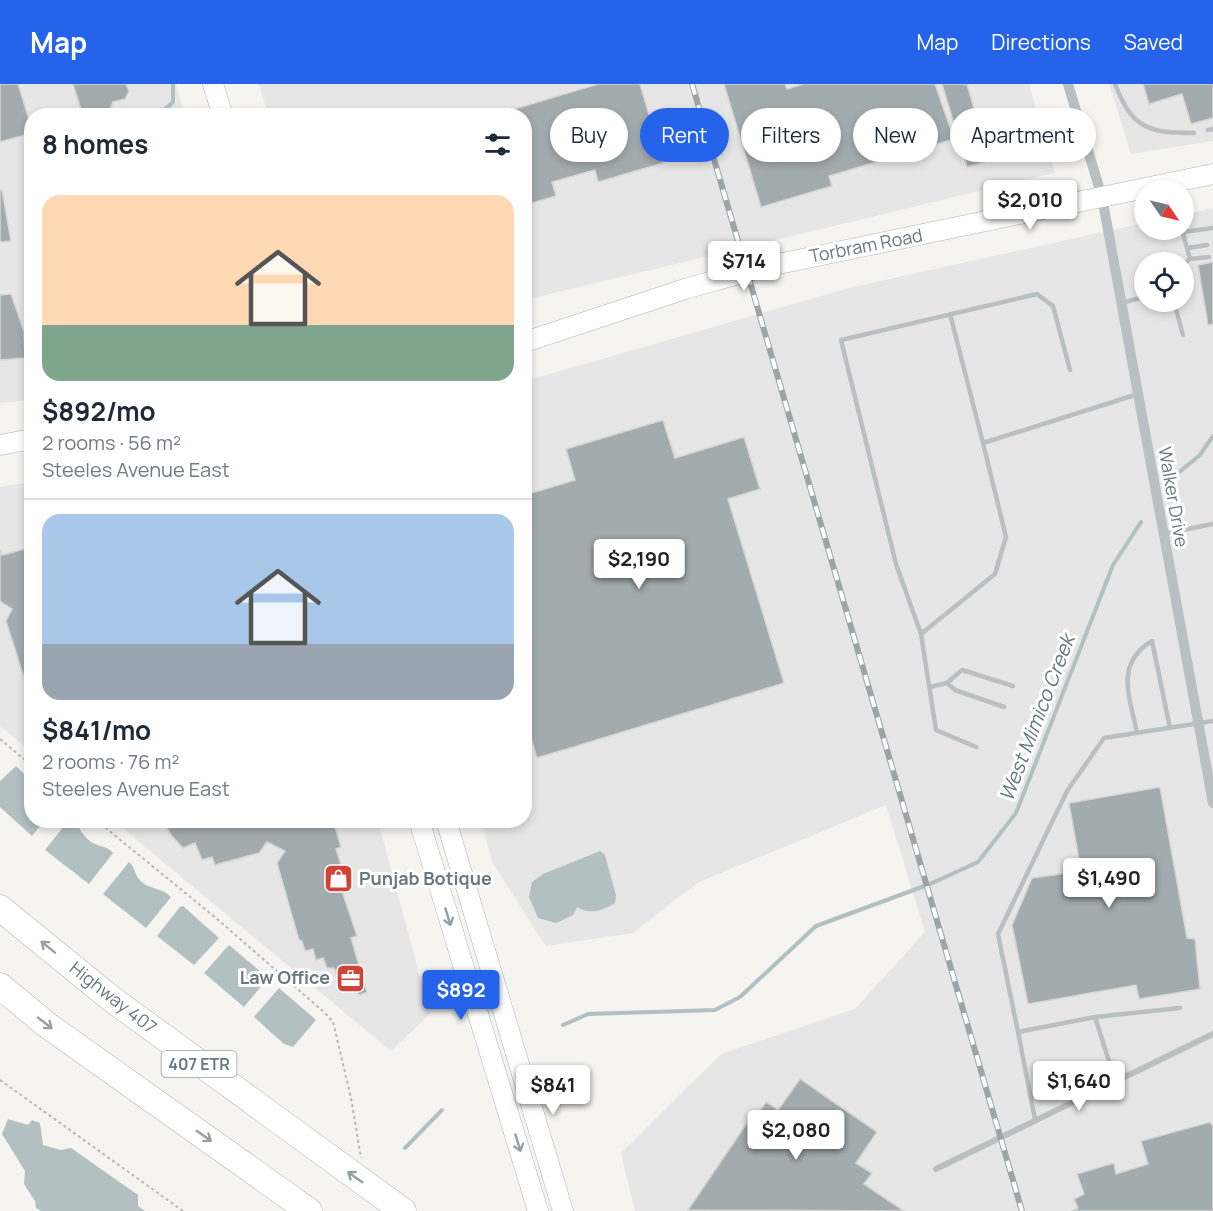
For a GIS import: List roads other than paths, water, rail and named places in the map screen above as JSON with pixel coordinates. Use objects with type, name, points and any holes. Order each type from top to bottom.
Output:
[{"type":"highway","name":"Highway 407","points":[[0,908],[113,1000],[403,1211]]},
{"type":"highway","name":"407 ETR","points":[[0,986],[47,1025],[309,1211]]},
{"type":"main road","points":[[213,84],[220,108]]},
{"type":"main road","name":"Torbram Road","points":[[1193,180],[1213,174]]},
{"type":"main road","name":"Torbram Road","points":[[532,340],[688,288],[764,267],[1134,192]]},
{"type":"main road","points":[[0,445],[24,440]]},
{"type":"main road","points":[[421,828],[538,1211]]},
{"type":"main road","points":[[448,828],[562,1211]]},
{"type":"street","name":"Walker Drive","points":[[1068,84],[1102,197],[1197,723],[1210,765],[1213,803]]},
{"type":"street","points":[[936,1169],[1213,1034]]},
{"type":"lane","points":[[1115,84],[1128,114],[1142,126],[1194,133]]},
{"type":"lane","points":[[1194,230],[1213,228]]},
{"type":"lane","points":[[1186,240],[1189,252]]},
{"type":"lane","points":[[1188,248],[1207,245]]},
{"type":"lane","points":[[1194,259],[1209,257]]},
{"type":"lane","points":[[976,747],[936,730],[921,634],[896,564],[842,340],[1037,294],[1053,306],[1070,369]]},
{"type":"lane","points":[[1121,303],[1134,300]]},
{"type":"lane","points":[[1177,312],[1183,335]]},
{"type":"lane","points":[[921,634],[995,574],[1005,537],[950,314]]},
{"type":"lane","points":[[983,443],[1138,394]]},
{"type":"lane","points":[[1163,534],[1213,524]]},
{"type":"lane","points":[[1137,733],[1126,675],[1139,649],[1152,641],[1170,728]]},
{"type":"lane","points":[[930,687],[947,683],[962,670],[1013,686]]},
{"type":"lane","points":[[947,683],[955,690],[1004,707]]},
{"type":"lane","points":[[1035,1119],[998,934],[1073,782],[1104,738],[1213,721]]},
{"type":"lane","points":[[1018,1032],[1095,1017],[1180,1008]]},
{"type":"lane","points":[[1095,1017],[1115,1080]]},
{"type":"waterway","points":[[167,108],[173,102],[173,84]]},
{"type":"waterway","name":"West Mimico Creek","points":[[1178,473],[1200,455],[1213,436]]},
{"type":"waterway","name":"West Mimico Creek","points":[[563,1025],[588,1014],[715,1010],[740,997],[816,926],[930,884],[978,862],[1016,813],[1113,565],[1141,522]]},
{"type":"waterway","name":"West Mimico Creek","points":[[405,1148],[442,1110]]},
{"type":"railway","points":[[692,84],[1022,1211]]},
{"type":"place","name":"Punjab Botique","points":[[338,879]]},
{"type":"place","name":"Law Office","points":[[351,978]]}]
